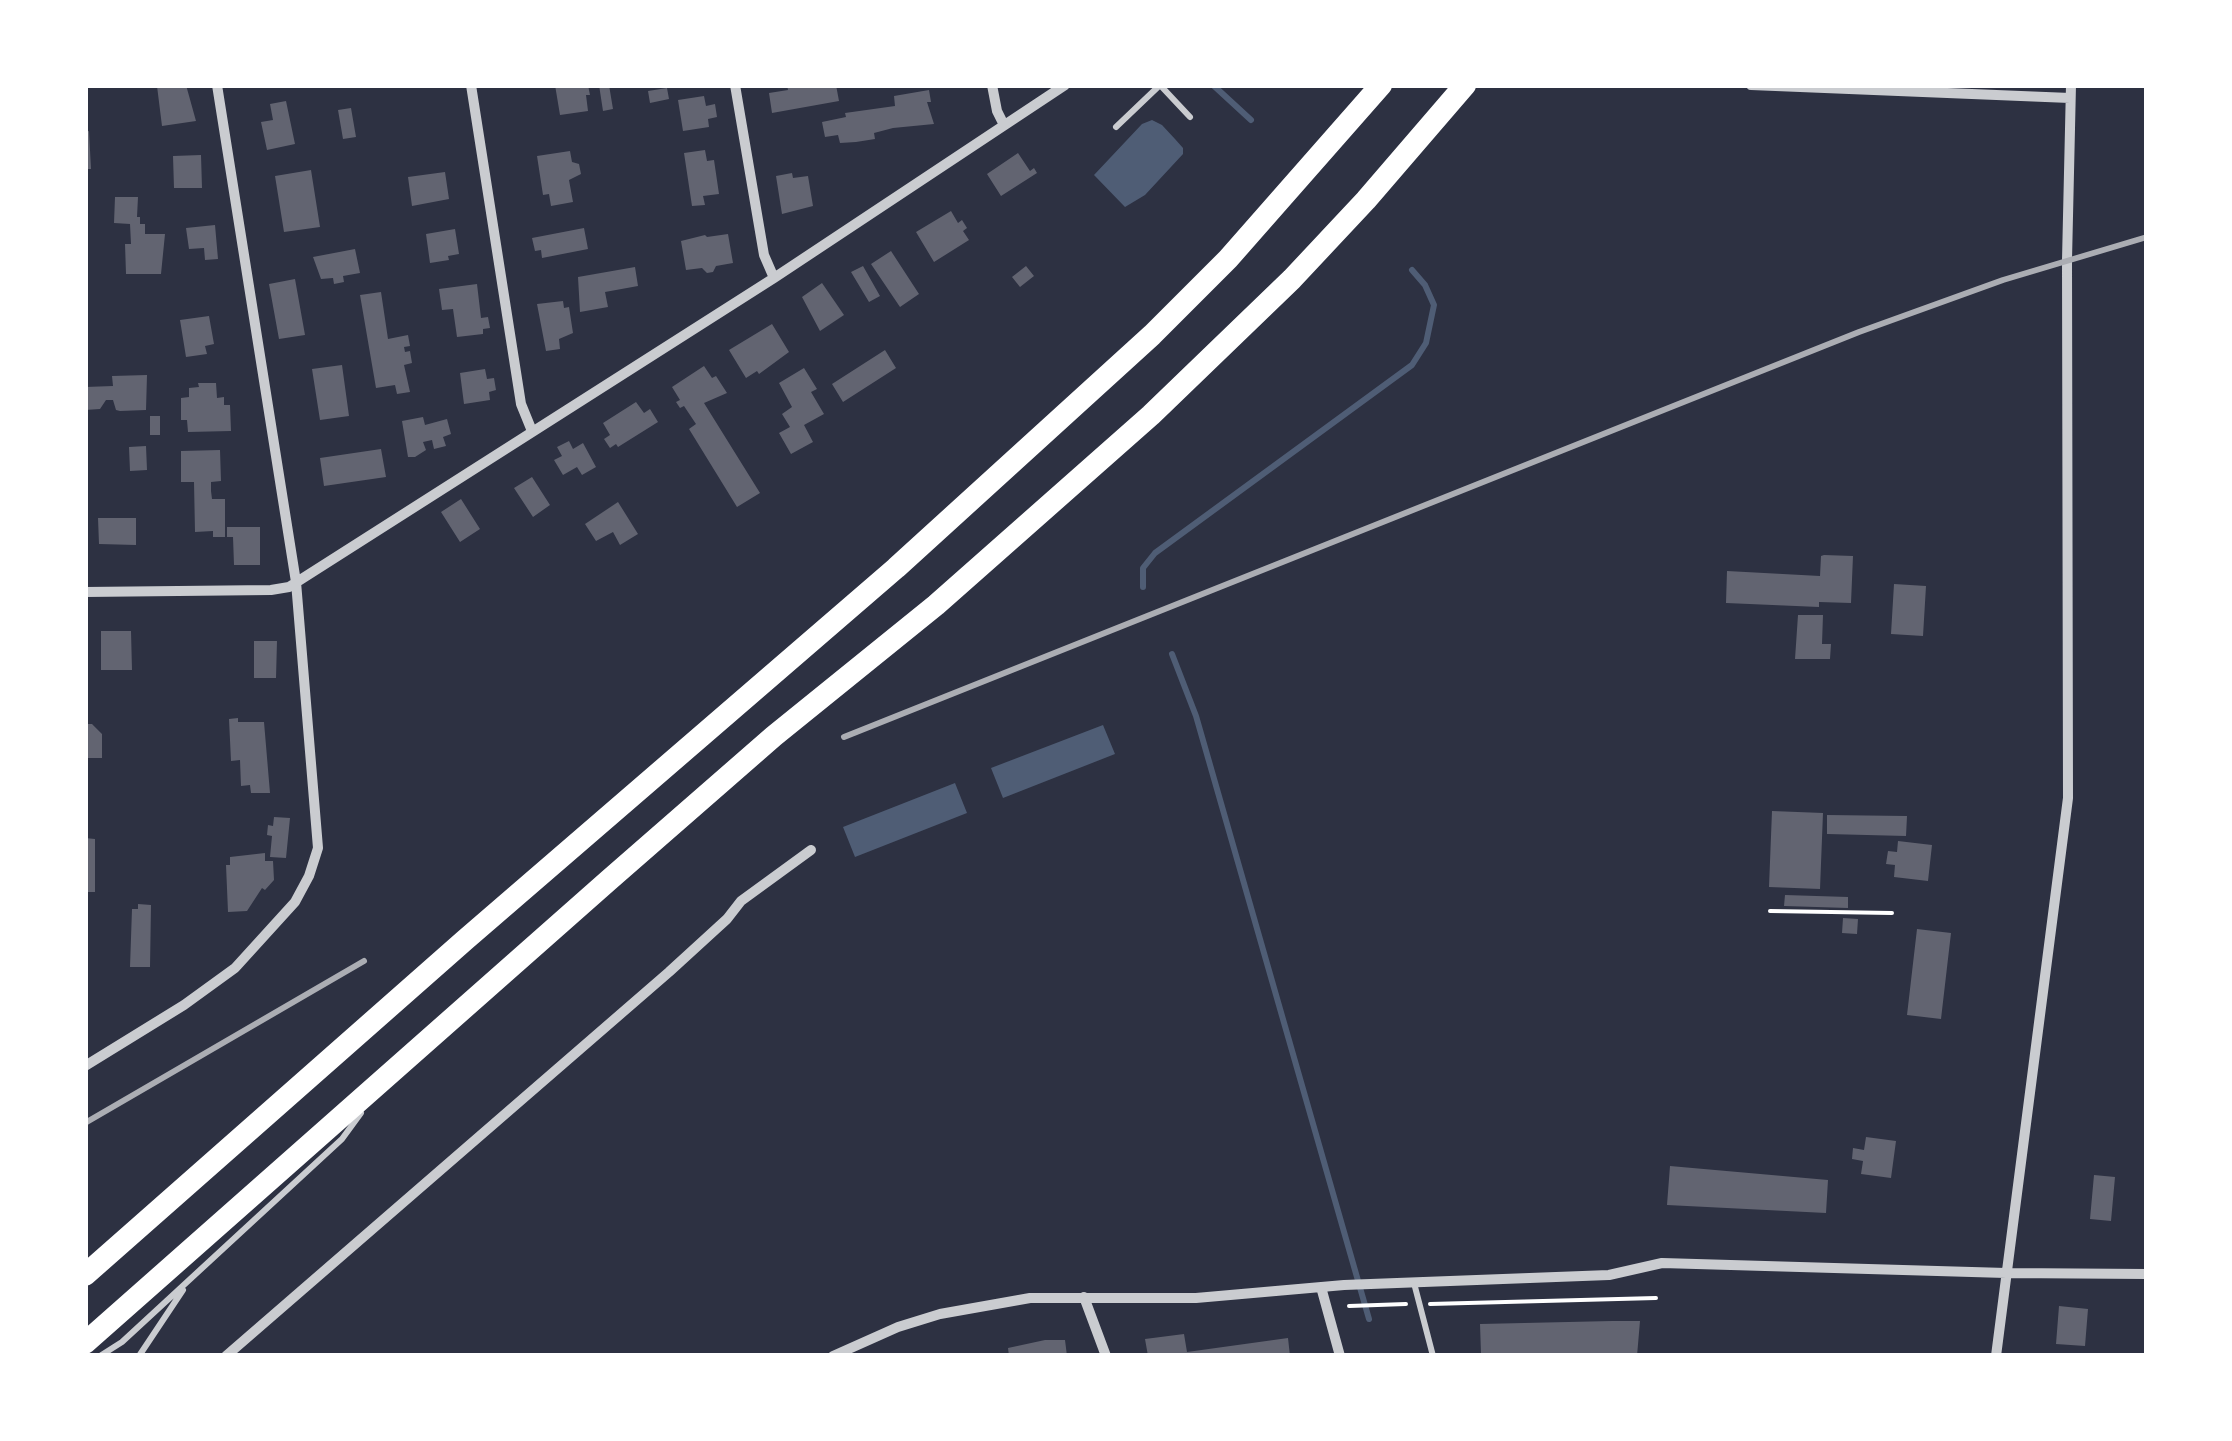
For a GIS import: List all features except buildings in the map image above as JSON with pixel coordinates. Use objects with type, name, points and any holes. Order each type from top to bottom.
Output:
[{"type":"highway","points":[[85,1275],[896,568],[1152,334],[1228,259],[1381,85]]},
{"type":"highway","points":[[85,1343],[608,880],[774,736],[936,604],[1151,415],[1292,279],[1465,85]]},
{"type":"street","points":[[85,1066],[184,1005],[234,968],[295,902],[318,848],[296,582],[217,85]]},
{"type":"street","points":[[471,85],[520,404],[532,432]]},
{"type":"street","points":[[735,85],[764,255],[774,278]]},
{"type":"street","points":[[992,85],[1004,124]]},
{"type":"street","points":[[85,592],[285,589],[774,278],[1065,85]]},
{"type":"street","points":[[1751,85],[2070,98]]},
{"type":"street","points":[[1996,1356],[2068,798],[2070,85]]},
{"type":"street","points":[[226,1356],[669,972],[741,901],[811,850]]},
{"type":"street","points":[[833,1356],[940,1314],[1030,1298],[1196,1298],[1380,1283],[1610,1275],[1662,1263],[2147,1274]]},
{"type":"street","points":[[1321,1287],[1340,1356]]},
{"type":"street","points":[[1084,1297],[1106,1356]]},
{"type":"lane","points":[[1116,126],[1160,85],[1190,117]]},
{"type":"lane","points":[[100,1356],[122,1342],[342,1140],[384,1080]]},
{"type":"lane","points":[[140,1356],[189,1281]]},
{"type":"lane","points":[[1414,1282],[1434,1356]]},
{"type":"path","points":[[1770,910],[1892,912]]},
{"type":"path","points":[[1350,1306],[1656,1298]]},
{"type":"water","points":[[1152,120],[1175,139],[1183,154],[1145,195],[1125,207],[1094,175],[1142,124]]},
{"type":"water","points":[[1103,725],[1115,754],[1003,798],[991,768]]},
{"type":"water","points":[[955,783],[967,813],[855,857],[843,827]]},
{"type":"waterway","points":[[1213,85],[1251,120]]},
{"type":"waterway","points":[[1143,587],[1143,568],[1155,553],[1412,365],[1426,343],[1434,305],[1425,285],[1412,270]]},
{"type":"waterway","points":[[1172,654],[1196,716],[1369,1319]]},
{"type":"railway","points":[[844,737],[1859,332],[2003,280],[2147,237]]},
{"type":"railway","points":[[85,1123],[364,961]]}]
